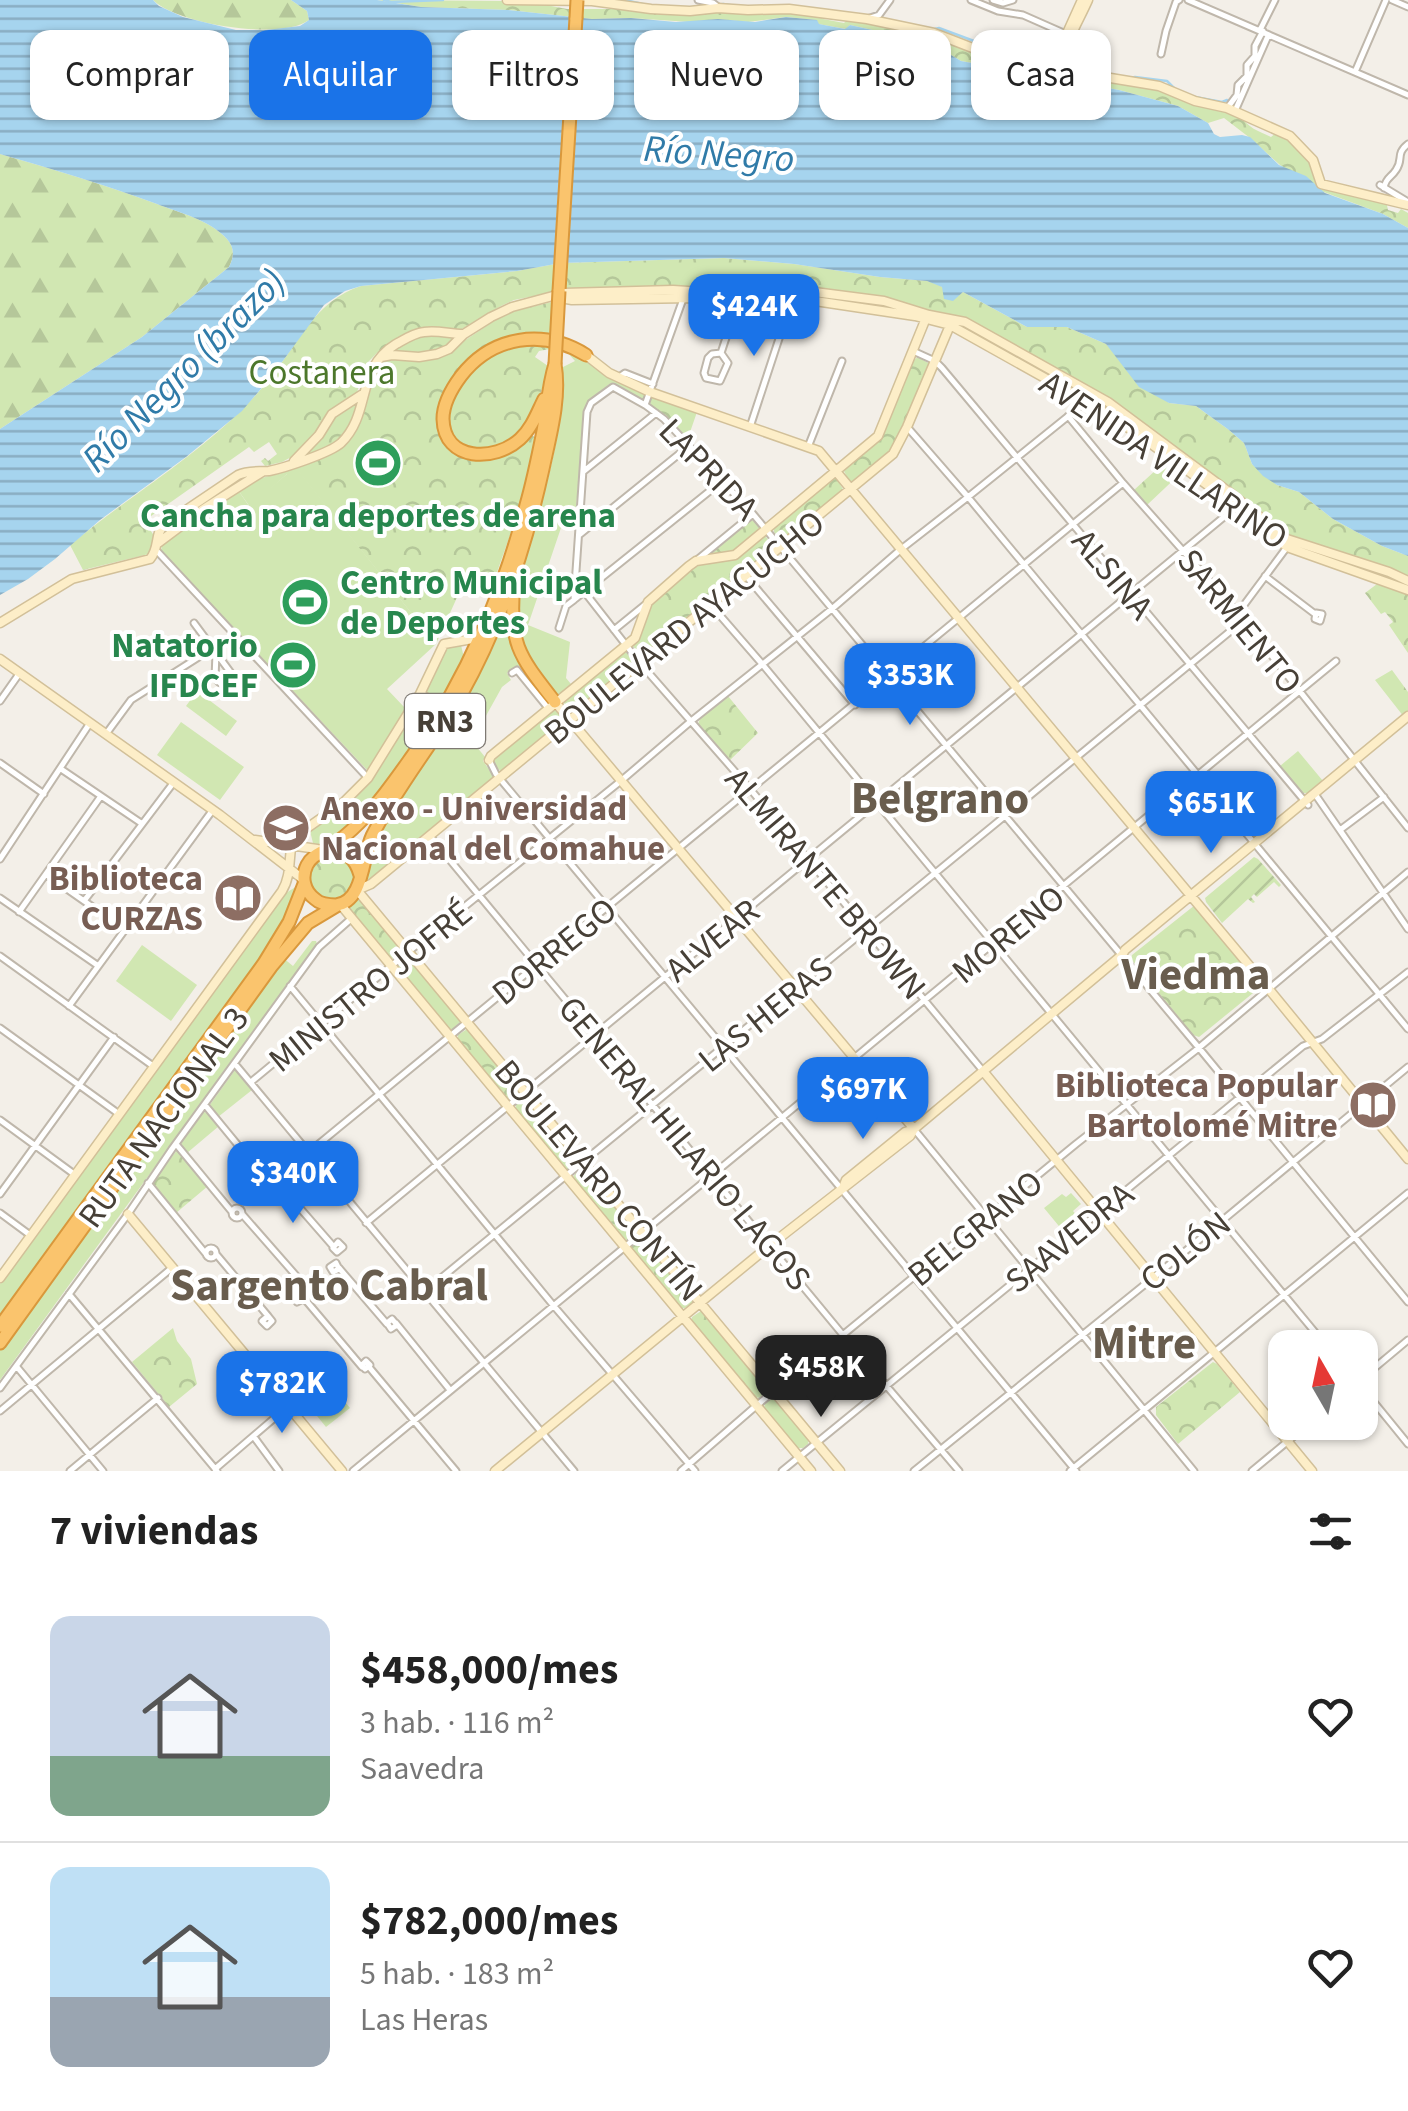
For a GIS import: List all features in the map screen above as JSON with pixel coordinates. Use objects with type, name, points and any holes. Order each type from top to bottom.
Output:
[{"type":"highway","name":"RUTA NACIONAL 3","points":[[0,1326],[264,963],[289,922],[308,862],[357,825],[390,786],[444,707],[478,638],[526,507],[554,364],[577,0]]},
{"type":"highway","points":[[549,391],[526,432],[500,452],[470,454],[456,445],[446,430],[443,416],[454,386],[473,362],[494,347],[514,340],[539,339],[566,345],[586,355]]},
{"type":"highway","name":"RUTA NACIONAL 3","points":[[357,890],[368,847],[385,812],[477,666],[518,559],[534,509],[550,432],[556,392],[554,364]]},
{"type":"highway","points":[[518,559],[512,617],[515,639],[523,661],[552,705]]},
{"type":"highway","points":[[323,849],[347,854],[360,875]]},
{"type":"highway","points":[[304,882],[310,895],[323,904],[339,905],[357,890]]},
{"type":"highway","name":"RUTA NACIONAL 3","points":[[0,1342],[271,967],[308,924],[339,905]]},
{"type":"main road","points":[[507,0],[609,2],[690,11],[789,8],[934,33],[971,47]]},
{"type":"main road","points":[[1071,30],[1085,0]]},
{"type":"main road","points":[[1111,78],[1158,86],[1195,101],[1231,109],[1290,136],[1313,160],[1321,184],[1408,203]]},
{"type":"main road","name":"AVENIDA VILLARINO","points":[[380,357],[437,354],[512,307],[564,293],[739,298],[791,295],[799,290],[884,300],[951,322],[1089,398],[1289,544],[1408,590]]},
{"type":"main road","name":"BOULEVARD AYACUCHO","points":[[489,760],[626,646],[634,638],[648,602],[696,560],[735,555],[878,436],[927,317]]},
{"type":"main road","name":"BOULEVARD AYACUCHO","points":[[357,890],[371,884],[894,454],[951,322]]},
{"type":"main road","points":[[0,623],[72,579],[150,559],[157,546],[202,510],[264,472],[332,450],[353,428],[373,365],[390,348],[417,333],[464,334]]},
{"type":"main road","points":[[586,355],[618,378],[819,451],[1408,1159]]},
{"type":"main road","points":[[290,464],[319,435],[332,414],[363,393]]},
{"type":"main road","name":"AVENIDA VILLARINO","points":[[1289,544],[1408,581]]},
{"type":"main road","points":[[0,1278],[282,891],[288,881],[293,838],[344,802],[368,778],[420,694],[444,644],[478,638]]},
{"type":"main road","points":[[2,662],[213,810],[304,882]]},
{"type":"main road","points":[[420,694],[444,707]]},
{"type":"main road","points":[[552,705],[622,780],[914,1129]]},
{"type":"main road","points":[[495,1471],[910,1136],[1125,950],[1408,719]]},
{"type":"main road","points":[[1306,803],[1355,762]]},
{"type":"main road","points":[[309,825],[309,840],[323,849]]},
{"type":"main road","points":[[254,840],[323,849]]},
{"type":"main road","name":"BOULEVARD CONTÍN","points":[[357,890],[840,1471]]},
{"type":"main road","name":"BOULEVARD CONTÍN","points":[[339,905],[811,1471]]},
{"type":"main road","name":"ALMIRANTE BROWN","points":[[984,1071],[1312,1471]]},
{"type":"main road","points":[[128,1214],[342,1471]]},
{"type":"street","points":[[698,0],[718,8]]},
{"type":"street","points":[[768,9],[782,0]]},
{"type":"street","points":[[867,19],[879,16],[890,0]]},
{"type":"street","points":[[971,0],[1058,30]]},
{"type":"street","points":[[993,0],[1013,0]]},
{"type":"street","points":[[1161,54],[1179,0]]},
{"type":"street","points":[[1188,0],[1408,95]]},
{"type":"street","points":[[1231,109],[1275,0]]},
{"type":"street","points":[[1355,72],[1389,0],[1408,7]]},
{"type":"street","points":[[1408,144],[1400,151],[1398,166],[1382,186],[1408,203]]},
{"type":"street","points":[[645,405],[683,295]]},
{"type":"street","points":[[750,427],[791,295]]},
{"type":"street","points":[[722,353],[708,358],[706,378],[720,381],[724,376],[728,364],[722,353],[739,298]]},
{"type":"street","name":"ALSINA","points":[[912,351],[935,361],[1306,803]]},
{"type":"street","points":[[808,447],[842,361]]},
{"type":"street","name":"LAPRIDA","points":[[583,472],[589,407],[613,387],[656,412],[753,514],[833,608],[1408,1302]]},
{"type":"street","name":"MINISTRO JOFRÉ","points":[[251,1082],[1089,398]]},
{"type":"street","points":[[574,600],[583,472],[656,412]]},
{"type":"street","name":"SARMIENTO","points":[[1068,416],[1244,620],[1408,828]]},
{"type":"street","points":[[907,428],[1408,1030]]},
{"type":"street","points":[[578,535],[689,446]]},
{"type":"street","points":[[559,628],[566,606],[721,482]]},
{"type":"street","name":"DORREGO","points":[[309,1152],[1123,483]]},
{"type":"street","name":"ALVEAR","points":[[366,1223],[1240,505]]},
{"type":"street","name":"BOULEVARD AYACUCHO","points":[[696,560],[753,514]]},
{"type":"street","points":[[1238,613],[1289,544]]},
{"type":"street","points":[[157,546],[368,778]]},
{"type":"street","points":[[746,576],[855,705]]},
{"type":"street","points":[[1265,576],[1315,614]]},
{"type":"street","name":"ALMIRANTE BROWN","points":[[575,580],[640,663],[984,1071]]},
{"type":"street","name":"BOULEVARD AYACUCHO","points":[[614,630],[648,602]]},
{"type":"street","points":[[710,606],[764,665],[1313,1330]]},
{"type":"street","name":"LAS HERAS","points":[[424,1292],[1244,620]]},
{"type":"street","points":[[194,624],[231,672],[232,679],[225,685],[215,678],[214,650]]},
{"type":"street","points":[[106,734],[131,700],[214,650]]},
{"type":"street","name":"MORENO","points":[[353,1471],[1336,661]]},
{"type":"street","points":[[512,673],[516,670],[552,705]]},
{"type":"street","points":[[0,701],[19,674]]},
{"type":"street","points":[[0,859],[3,848],[90,724]]},
{"type":"street","points":[[489,760],[1073,1470],[1408,1193]]},
{"type":"street","points":[[0,763],[44,794]]},
{"type":"street","points":[[61,769],[141,824]]},
{"type":"street","points":[[84,901],[174,782]]},
{"type":"street","points":[[19,912],[101,796]]},
{"type":"street","points":[[1340,830],[1384,796]]},
{"type":"street","points":[[1317,797],[1408,930]]},
{"type":"street","points":[[69,1006],[213,810]]},
{"type":"street","name":"GENERAL HILARIO LAGOS","points":[[430,836],[959,1471]]},
{"type":"street","name":"BELGRANO","points":[[682,1471],[756,1406],[1199,1048],[1408,872]]},
{"type":"street","points":[[47,875],[124,929]]},
{"type":"street","points":[[0,898],[97,966]]},
{"type":"street","points":[[0,1388],[319,947],[352,918]]},
{"type":"street","points":[[0,956],[153,1066]]},
{"type":"street","name":"SAAVEDRA","points":[[782,1471],[1303,1046],[1314,1043],[1408,972]]},
{"type":"street","points":[[290,986],[695,1471]]},
{"type":"street","points":[[0,1029],[119,1114]]},
{"type":"street","points":[[0,1194],[114,1037]]},
{"type":"street","points":[[235,1064],[574,1471]]},
{"type":"street","name":"COLÓN","points":[[914,1471],[1408,1067]]},
{"type":"street","points":[[205,1105],[269,1183],[275,1177],[333,1246]]},
{"type":"street","points":[[0,1120],[75,1174]]},
{"type":"street","points":[[914,1129],[1194,1471]]},
{"type":"street","points":[[176,1144],[232,1212],[238,1208],[306,1287]]},
{"type":"street","points":[[148,1183],[206,1254],[210,1248],[215,1250],[268,1316]]},
{"type":"street","points":[[0,1213],[30,1236]]},
{"type":"street","points":[[0,1411],[173,1267]]},
{"type":"street","points":[[339,1268],[388,1328],[396,1323],[450,1390]]},
{"type":"street","points":[[69,1294],[215,1470],[327,1374]]},
{"type":"street","points":[[304,1298],[456,1471]]},
{"type":"street","points":[[1378,1367],[1408,1340]]},
{"type":"street","points":[[16,1368],[103,1471]]},
{"type":"street","points":[[70,1471],[158,1398]]},
{"type":"street","points":[[1378,1406],[1408,1444]]},
{"type":"street","points":[[254,1437],[279,1471]]},
{"type":"street","points":[[1252,1471],[1290,1440]]},
{"type":"green space","points":[[153,0],[291,0],[307,11],[309,20],[276,29],[229,27],[183,16]]},
{"type":"green space","points":[[377,0],[530,2],[567,9],[617,9],[623,5],[789,11],[819,14],[823,19],[844,23],[848,19],[906,30],[850,25],[846,29],[786,17],[748,22],[689,22],[421,7]]},
{"type":"green space","points":[[951,42],[971,50],[971,63],[951,55]]},
{"type":"green space","points":[[1111,81],[1159,88],[1197,106],[1240,115],[1250,126],[1271,137],[1277,132],[1285,135],[1312,162],[1316,180],[1386,201],[1388,210],[1408,213],[1408,228],[1383,214],[1321,191],[1280,165],[1224,118],[1208,123],[1178,106],[1111,89]]},
{"type":"green space","points":[[0,154],[194,218],[220,232],[230,242],[233,253],[229,267],[142,337],[0,429]]},
{"type":"green space","name":"Costanera","points":[[724,258],[927,281],[956,297],[963,292],[1027,327],[1067,327],[1106,344],[1169,403],[1196,406],[1229,430],[1244,443],[1252,464],[1277,485],[1299,492],[1333,519],[1408,556],[1408,578],[1288,536],[1164,440],[966,319],[800,288],[764,294],[559,291],[514,300],[460,330],[437,329],[377,353],[367,363],[356,395],[299,453],[265,466],[261,461],[277,454],[269,442],[254,452],[249,447],[144,521],[155,537],[149,554],[83,570],[70,545],[226,424],[271,377],[320,312],[345,293],[361,286],[561,263]]},
{"type":"green space","points":[[552,302],[550,336],[528,335],[459,372],[442,431],[472,458],[530,434],[536,438],[521,504],[490,592],[464,582],[436,644],[298,471],[290,477],[287,474],[250,507],[238,490],[337,450],[383,361],[420,359],[455,347],[514,311]]},
{"type":"green space","points":[[434,333],[451,337],[452,343],[423,353],[391,351],[411,338]]},
{"type":"green space","points":[[516,344],[550,345],[550,349],[539,351],[535,357],[548,366],[538,404],[524,430],[491,452],[460,444],[448,425],[456,389],[480,362]]},
{"type":"green space","points":[[566,351],[574,351],[646,395],[641,400],[611,383],[585,407],[575,519],[564,519],[528,625],[570,642],[566,678],[571,684],[559,695],[554,694],[525,657],[516,621],[523,566],[556,441],[561,368],[575,361]]},
{"type":"green space","points":[[918,357],[930,364],[892,450],[854,482],[849,481],[844,471],[883,436],[912,361]]},
{"type":"green space","points":[[649,398],[697,412],[688,438],[651,406]]},
{"type":"green space","points":[[357,403],[350,425],[340,438],[307,455],[333,416]]},
{"type":"green space","points":[[1168,459],[1183,471],[1147,505],[1134,490]]},
{"type":"green space","name":"Centro Municipal de Deportes","points":[[298,470],[436,644],[387,689],[405,708],[368,771],[161,551],[162,545],[238,490],[249,506],[287,474]]},
{"type":"green space","points":[[833,479],[844,491],[784,541],[780,540],[774,527]]},
{"type":"green space","points":[[752,520],[759,526],[758,531],[735,551],[708,555]]},
{"type":"green space","points":[[765,536],[775,547],[641,657],[632,645],[652,602],[696,565],[737,557]]},
{"type":"green space","points":[[1381,581],[1408,592],[1408,653],[1389,625],[1393,622],[1385,612],[1381,614],[1365,593]]},
{"type":"green space","points":[[504,616],[509,618],[548,702],[518,667],[507,673],[511,680],[502,687],[472,741],[485,757],[483,761],[493,780],[371,882],[364,883],[370,848]]},
{"type":"green space","points":[[461,645],[464,658],[443,699],[434,698],[427,692],[427,686],[446,647]]},
{"type":"green space","points":[[627,653],[634,663],[575,713],[570,713],[563,701]]},
{"type":"green space","points":[[1392,670],[1408,692],[1408,713],[1404,717],[1375,680]]},
{"type":"green space","points":[[197,691],[237,721],[226,736],[186,706]]},
{"type":"green space","points":[[728,696],[758,733],[728,762],[698,724]]},
{"type":"green space","points":[[426,701],[437,712],[355,824],[323,846],[313,843],[313,826],[367,785],[416,706]]},
{"type":"green space","points":[[552,709],[563,717],[561,724],[502,772],[492,764],[493,758]]},
{"type":"green space","points":[[181,722],[244,767],[220,800],[157,755]]},
{"type":"green space","points":[[1298,751],[1323,781],[1308,793],[1303,793],[1280,766]]},
{"type":"green space","points":[[330,852],[351,863],[353,883],[341,899],[313,894],[309,878],[312,864]]},
{"type":"green space","points":[[1254,857],[1281,885],[1274,882],[1257,897],[1254,894],[1251,897],[1255,902],[1248,899],[1222,923],[1205,898]]},
{"type":"green space","points":[[297,886],[293,905],[264,959],[0,1320],[0,1284],[286,893]]},
{"type":"green space","points":[[357,897],[401,948],[395,959],[388,958],[346,906]]},
{"type":"green space","points":[[1195,905],[1260,982],[1258,989],[1199,1037],[1193,1035],[1131,959]]},
{"type":"green space","points":[[312,941],[317,944],[0,1380],[0,1348],[282,957],[293,966]]},
{"type":"green space","points":[[142,945],[197,985],[171,1021],[116,981]]},
{"type":"green space","points":[[405,959],[411,960],[459,1019],[453,1029],[447,1029],[398,969]]},
{"type":"green space","points":[[467,1029],[517,1087],[511,1098],[505,1097],[458,1040],[458,1035]]},
{"type":"green space","points":[[235,1070],[252,1090],[218,1117],[209,1106]]},
{"type":"green space","points":[[525,1099],[576,1159],[575,1165],[566,1170],[516,1110],[516,1105]]},
{"type":"green space","points":[[204,1112],[219,1126],[187,1153],[181,1143]]},
{"type":"green space","points":[[177,1150],[208,1186],[176,1213],[152,1183]]},
{"type":"green space","points":[[579,1170],[586,1171],[635,1229],[628,1240],[622,1239],[572,1178]]},
{"type":"green space","points":[[1071,1193],[1081,1204],[1073,1211],[1079,1218],[1063,1231],[1044,1208],[1062,1194],[1066,1197]]},
{"type":"green space","points":[[642,1240],[693,1298],[685,1308],[679,1308],[631,1249]]},
{"type":"green space","points":[[701,1311],[765,1386],[766,1393],[759,1398],[753,1396],[692,1323],[692,1317]]},
{"type":"green space","points":[[173,1328],[177,1341],[191,1359],[197,1384],[169,1407],[132,1362]]},
{"type":"green space","points":[[1213,1362],[1240,1392],[1178,1444],[1156,1415],[1156,1407]]},
{"type":"green space","points":[[328,1381],[350,1408],[326,1427],[304,1400]]},
{"type":"green space","points":[[776,1399],[809,1439],[803,1448],[797,1448],[764,1408]]},
{"type":"water","points":[[0,0],[153,0],[183,17],[249,30],[249,120],[432,120],[432,30],[266,30],[300,26],[309,20],[307,11],[291,0],[377,0],[421,7],[676,22],[755,22],[786,17],[817,20],[819,24],[845,29],[850,25],[872,30],[819,30],[819,120],[951,120],[951,55],[971,63],[971,120],[1111,120],[1111,89],[1178,106],[1208,123],[1220,137],[1250,137],[1279,165],[1306,176],[1325,193],[1383,214],[1408,228],[1408,556],[1333,519],[1299,492],[1263,476],[1252,464],[1244,443],[1229,430],[1196,406],[1169,403],[1139,387],[1106,344],[1067,327],[1027,327],[963,292],[953,301],[944,299],[942,287],[927,281],[724,258],[561,263],[345,291],[324,305],[242,411],[55,559],[0,595],[0,429],[142,337],[229,267],[233,253],[230,242],[220,232],[194,218],[0,154]]},
{"type":"waterway","points":[[384,0],[443,0]]},
{"type":"waterway","points":[[625,0],[647,5]]},
{"type":"waterway","points":[[723,4],[736,6]]},
{"type":"waterway","points":[[935,29],[971,40]]},
{"type":"waterway","points":[[1131,78],[1167,81],[1174,88]]},
{"type":"waterway","points":[[1195,97],[1227,100]]},
{"type":"place","name":"Cancha para deportes de arena","points":[[378,463]]},
{"type":"place","name":"Centro Municipal de Deportes","points":[[305,602]]},
{"type":"place","name":"Natatorio IFDCEF","points":[[293,665]]},
{"type":"place","name":"Anexo - Universidad Nacional del Comahue","points":[[286,828]]},
{"type":"place","name":"Biblioteca CURZAS","points":[[238,898]]},
{"type":"place","name":"Biblioteca Popular Bartolomé Mitre","points":[[1373,1105]]},
{"type":"district","name":"Belgrano","points":[[940,797]]},
{"type":"district","name":"Viedma","points":[[1196,973]]},
{"type":"district","name":"Sargento Cabral","points":[[329,1284]]},
{"type":"district","name":"Mitre","points":[[1144,1342]]},
{"type":"water label","name":"Río Negro","points":[[719,153]]},
{"type":"water label","name":"Río Negro (brazo)","points":[[183,370]]}]
